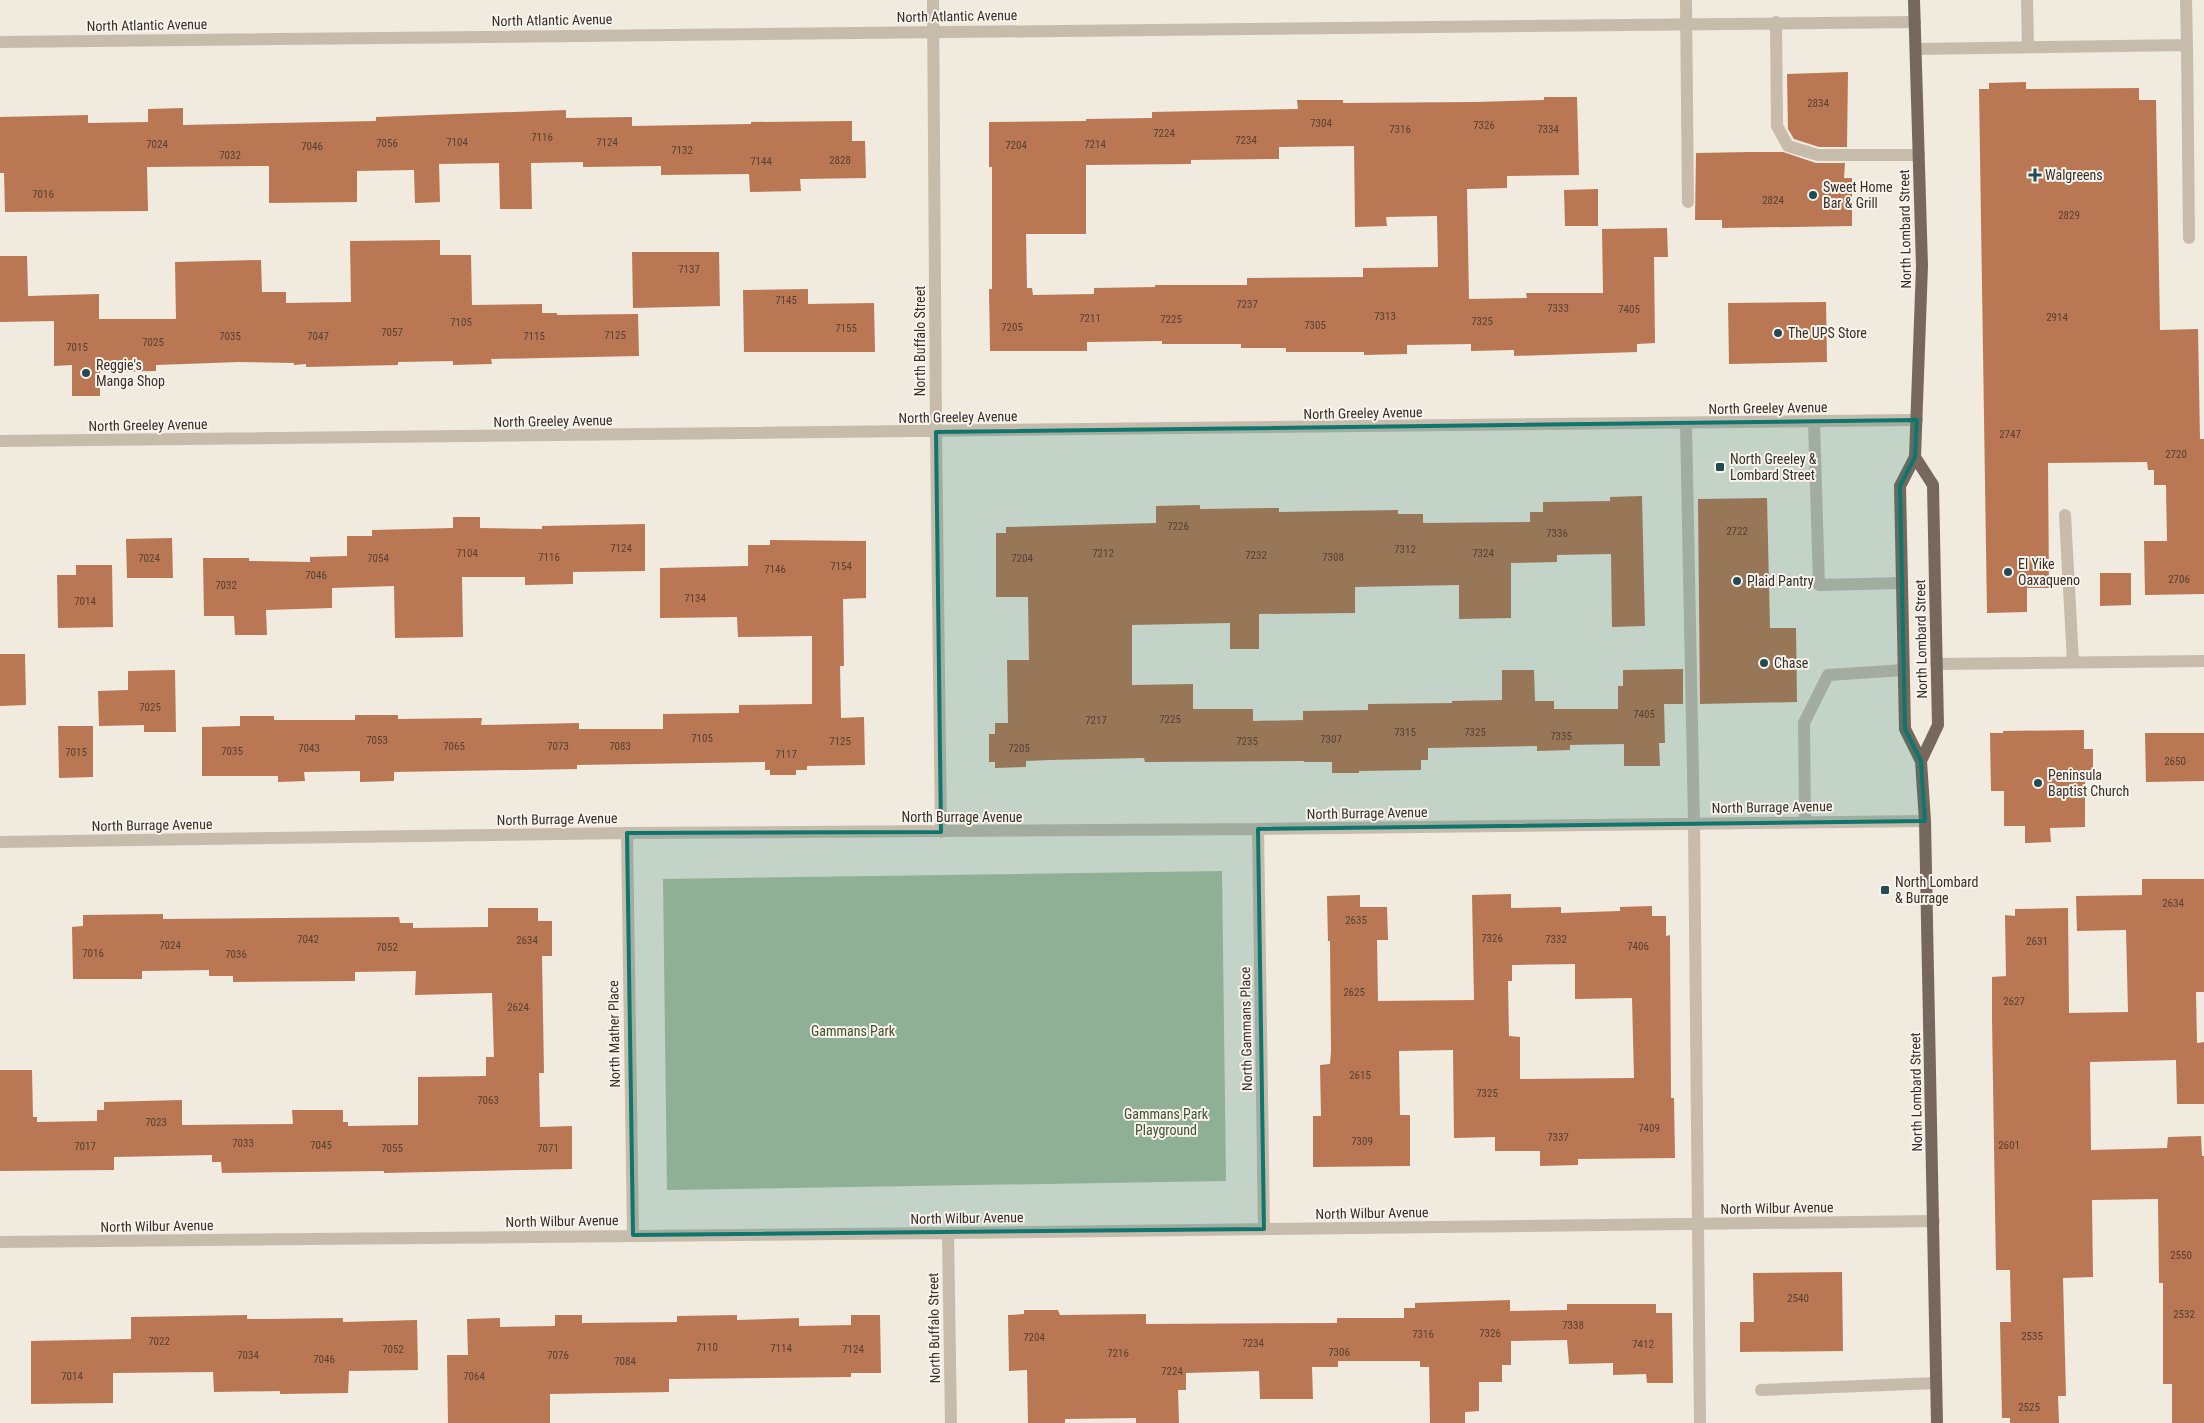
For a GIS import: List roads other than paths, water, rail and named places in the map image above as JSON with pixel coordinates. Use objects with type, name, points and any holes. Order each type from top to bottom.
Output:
[{"type":"main road","name":"North Lombard Street","points":[[1914,0],[1922,266],[1915,457],[1900,486],[1905,729],[1921,761],[1925,821],[1937,1423]]},
{"type":"main road","name":"North Lombard Street","points":[[1915,457],[1933,486],[1938,725],[1921,761]]},
{"type":"street","name":"North Buffalo Street","points":[[933,0],[941,832]]},
{"type":"street","points":[[1686,0],[1688,202]]},
{"type":"street","points":[[2027,0],[2028,47]]},
{"type":"street","points":[[2186,0],[2189,238]]},
{"type":"street","points":[[1776,22],[1777,126],[1788,146],[1818,155],[1919,155]]},
{"type":"street","name":"North Atlantic Avenue","points":[[0,42],[1915,22]]},
{"type":"street","points":[[1916,49],[2187,45]]},
{"type":"street","name":"North Greeley Avenue","points":[[0,442],[1917,420]]},
{"type":"street","points":[[1814,422],[1820,585],[1902,583]]},
{"type":"street","points":[[1686,424],[1694,823],[1700,1423]]},
{"type":"street","points":[[2065,516],[2073,662]]},
{"type":"street","points":[[1936,664],[2204,661]]},
{"type":"street","points":[[1805,822],[1804,723],[1828,674],[1904,670]]},
{"type":"street","name":"North Burrage Avenue","points":[[0,842],[627,833],[941,832],[1925,821]]},
{"type":"street","name":"North Gammans Place","points":[[1258,829],[1264,1229]]},
{"type":"street","name":"North Mather Place","points":[[627,833],[632,1235]]},
{"type":"street","name":"North Wilbur Avenue","points":[[0,1242],[632,1235],[948,1234],[1934,1221]]},
{"type":"street","name":"North Buffalo Street","points":[[948,1234],[951,1423]]},
{"type":"street","points":[[1760,1390],[1936,1383]]},
{"type":"place","name":"Walgreens","points":[[2035,175]]},
{"type":"place","name":"Sweet Home Bar & Grill","points":[[1813,195]]},
{"type":"place","name":"The UPS Store","points":[[1778,333]]},
{"type":"place","name":"Reggie's Manga Shop","points":[[86,373]]},
{"type":"place","name":"North Greeley & Lombard Street","points":[[1720,467]]},
{"type":"place","name":"El Yike Oaxaqueno","points":[[2008,572]]},
{"type":"place","name":"Plaid Pantry","points":[[1737,581]]},
{"type":"place","name":"Chase","points":[[1764,663]]},
{"type":"place","name":"Peninsula Baptist Church","points":[[2038,783]]},
{"type":"place","name":"North Lombard & Burrage","points":[[1885,890]]},
{"type":"park label","name":"Gammans Park","points":[[853,1031]]},
{"type":"park label","name":"Gammans Park Playground","points":[[1166,1122]]}]
